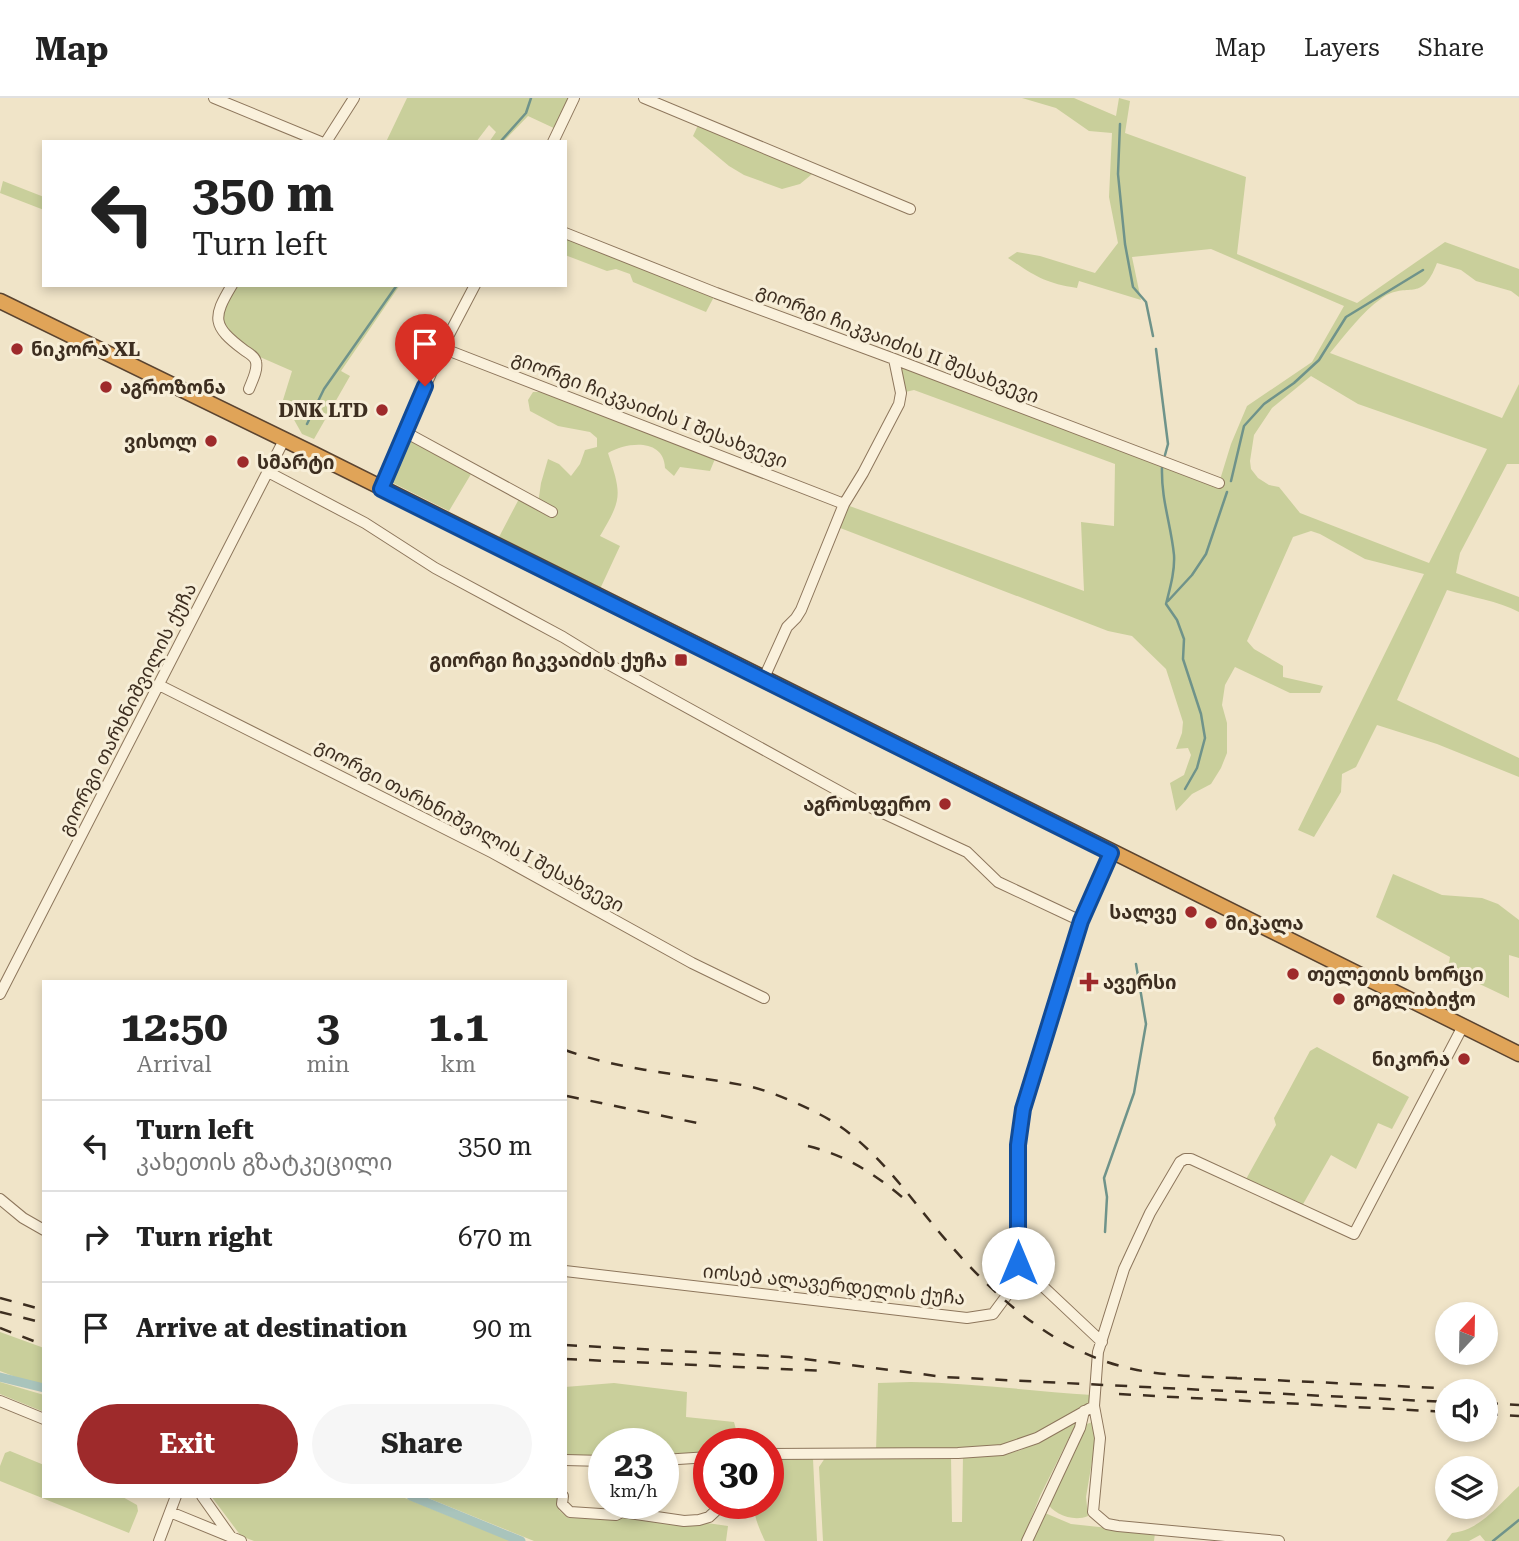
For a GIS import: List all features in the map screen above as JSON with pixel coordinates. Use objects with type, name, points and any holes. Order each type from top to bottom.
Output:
[{"type":"highway","points":[[0,301],[1519,1054]]},
{"type":"street","points":[[214,98],[319,140]]},
{"type":"street","points":[[325,140],[354,98]]},
{"type":"street","points":[[554,140],[574,98]]},
{"type":"street","points":[[644,98],[910,209]]},
{"type":"street","name":"გიორგი ჩიკვაიძის II შესახვევი","points":[[567,234],[716,293],[1219,483]]},
{"type":"street","points":[[231,287],[218,309],[217,320],[227,337],[256,362],[256,371],[249,389]]},
{"type":"street","points":[[381,489],[442,348],[474,287]]},
{"type":"street","name":"გიორგი ჩიკვაიძის I შესახვევი","points":[[442,348],[844,504]]},
{"type":"street","points":[[764,680],[786,627],[800,610],[844,504],[899,404],[901,393],[894,359]]},
{"type":"street","points":[[405,432],[552,512]]},
{"type":"street","name":"გიორგი თარხნიშვილის ქუჩა","points":[[0,994],[284,440]]},
{"type":"street","points":[[268,472],[365,523],[435,568],[858,801],[967,852],[998,882],[1081,921]]},
{"type":"street","name":"გიორგი თარხნიშვილის I შესახვევი","points":[[159,685],[493,853],[692,963],[764,998]]},
{"type":"street","name":"იოსებ ალავერდელის ქუჩა","points":[[567,1271],[967,1318],[993,1314],[1013,1287],[1018,1263],[1018,1145],[1023,1109],[1081,921],[1111,853]]},
{"type":"street","points":[[1279,1541],[1118,1526],[1107,1524],[1093,1512],[1100,1437],[1094,1406],[1098,1352],[1124,1269],[1150,1213],[1180,1162],[1185,1159],[1191,1159],[1354,1234],[1463,1026]]},
{"type":"street","points":[[0,1199],[23,1218],[42,1229]]},
{"type":"street","points":[[1018,1263],[1102,1342]]},
{"type":"street","points":[[0,1401],[42,1418]]},
{"type":"street","points":[[784,1454],[958,1453],[1002,1450],[1037,1438],[1094,1406]]},
{"type":"street","points":[[1027,1541],[1080,1428],[1084,1411]]},
{"type":"street","points":[[567,1461],[588,1461]]},
{"type":"street","points":[[159,1541],[175,1498]]},
{"type":"street","points":[[204,1498],[236,1539]]},
{"type":"street","points":[[563,1498],[562,1504],[570,1512],[616,1515],[622,1512],[684,1521],[696,1519]]},
{"type":"street","points":[[170,1512],[236,1539]]},
{"type":"green space","points":[[407,98],[574,98],[558,130],[528,116],[505,140],[490,140],[496,132],[489,125],[478,140],[387,140]]},
{"type":"green space","points":[[1022,98],[1074,98],[1116,116],[1119,98],[1130,101],[1125,133],[1246,177],[1237,254],[1357,303],[1445,242],[1519,269],[1519,297],[1511,291],[1476,281],[1461,270],[1437,263],[1431,276],[1419,288],[1391,293],[1374,304],[1330,353],[1502,418],[1519,384],[1519,464],[1507,464],[1460,553],[1456,573],[1519,597],[1519,612],[1447,590],[1397,700],[1519,758],[1519,777],[1437,744],[1377,725],[1356,767],[1342,774],[1341,792],[1314,837],[1298,830],[1424,574],[1365,559],[1320,534],[1311,531],[1293,537],[1247,641],[1254,649],[1283,666],[1283,677],[1323,686],[1320,693],[1290,693],[1235,667],[1225,685],[1222,705],[1227,723],[1227,753],[1221,768],[1211,784],[1192,794],[1176,811],[1170,783],[1184,775],[1191,755],[1188,748],[1176,749],[1183,722],[1166,669],[1132,636],[1108,631],[835,526],[844,504],[1084,591],[1081,522],[1114,526],[1115,464],[914,390],[901,393],[894,359],[1219,483],[1247,406],[1312,362],[1344,306],[1211,249],[1132,257],[1141,300],[1079,281],[1077,288],[1056,284],[1033,274],[1008,258],[1017,252],[1040,256],[1095,273],[1118,243],[1109,197],[1112,133],[1089,131],[1056,108]],"holes":[[[1311,376],[1358,404],[1487,449],[1429,563],[1300,513],[1279,487],[1269,485],[1258,478],[1251,469],[1254,435],[1272,408]]]},
{"type":"green space","points":[[700,121],[817,170],[800,184],[782,189],[744,175],[693,136]]},
{"type":"green space","points":[[3,181],[42,196],[42,209],[0,193]]},
{"type":"green space","points":[[567,234],[716,293],[706,312],[633,282],[630,274],[616,269],[607,271],[567,256]]},
{"type":"green space","points":[[234,287],[399,287],[341,371],[350,376],[314,439],[302,434],[283,400],[292,371],[260,357],[225,327],[222,310]]},
{"type":"green space","points":[[533,392],[556,392],[717,454],[710,471],[680,467],[674,476],[665,468],[658,451],[652,447],[625,446],[608,453],[616,478],[618,496],[600,536],[620,546],[600,589],[499,537],[521,495],[538,504],[548,459],[559,464],[571,476],[580,464],[585,450],[597,447],[597,438],[590,432],[558,426],[530,411],[528,400]]},
{"type":"green space","points":[[405,432],[474,469],[449,511],[385,479]]},
{"type":"green space","points":[[1393,874],[1442,895],[1482,898],[1498,904],[1519,920],[1519,958],[1509,955],[1509,998],[1448,969],[1450,957],[1376,917]]},
{"type":"green space","points":[[1317,1047],[1409,1097],[1392,1129],[1378,1123],[1356,1169],[1331,1155],[1302,1206],[1245,1181],[1276,1125],[1274,1118],[1310,1051]]},
{"type":"green space","points":[[0,1332],[42,1347],[42,1384],[0,1371]]},
{"type":"green space","points":[[0,1382],[42,1394],[42,1411],[0,1394]]},
{"type":"green space","points":[[911,1382],[1092,1395],[1091,1402],[1081,1409],[1015,1443],[1003,1446],[876,1451],[878,1383]]},
{"type":"green space","points":[[614,1383],[687,1392],[686,1417],[734,1422],[736,1428],[693,1428],[693,1456],[679,1458],[679,1428],[588,1428],[588,1459],[567,1458],[567,1387]]},
{"type":"green space","points":[[1071,1422],[1076,1424],[1040,1496],[1022,1541],[823,1541],[819,1467],[825,1458],[951,1456],[952,1522],[962,1522],[963,1455],[1006,1454],[1021,1450]]},
{"type":"green space","points":[[1092,1422],[1097,1432],[1086,1497],[1088,1516],[1070,1518],[1054,1510],[1046,1501],[1087,1424]]},
{"type":"green space","points":[[10,1451],[42,1464],[42,1498],[0,1481],[0,1466],[5,1453]]},
{"type":"green space","points":[[784,1459],[813,1459],[817,1541],[765,1541],[756,1519],[784,1519]]},
{"type":"green space","points":[[1519,1486],[1519,1541],[1485,1541],[1480,1535],[1469,1541],[1446,1541],[1452,1533],[1472,1527],[1484,1519],[1498,1519],[1498,1507]]},
{"type":"green space","points":[[42,1498],[125,1498],[137,1505],[138,1511],[129,1533]]},
{"type":"green space","points":[[212,1498],[405,1498],[511,1541],[254,1541],[241,1536]]},
{"type":"green space","points":[[428,1498],[559,1498],[559,1510],[568,1518],[652,1519],[684,1525],[700,1522],[728,1526],[726,1541],[534,1541]]},
{"type":"green space","points":[[1045,1513],[1071,1524],[1155,1533],[1154,1541],[1029,1541]]},
{"type":"waterway","points":[[502,140],[526,113],[531,98]]},
{"type":"waterway","points":[[1120,124],[1118,174],[1125,244],[1133,287],[1146,302],[1153,336]]},
{"type":"waterway","points":[[1231,481],[1244,426],[1264,404],[1294,383],[1319,360],[1346,317],[1423,270]]},
{"type":"waterway","points":[[307,424],[324,389],[396,287]]},
{"type":"waterway","points":[[1156,349],[1168,444],[1165,455]]},
{"type":"waterway","points":[[1162,467],[1163,490],[1174,555],[1166,604],[1177,620],[1184,639],[1183,659],[1201,714],[1205,738],[1197,768],[1185,789]]},
{"type":"waterway","points":[[1168,601],[1192,575],[1206,554],[1227,492]]},
{"type":"waterway","points":[[1105,1232],[1107,1197],[1104,1178],[1134,1093],[1146,1024],[1136,964]]},
{"type":"waterway","points":[[0,1377],[42,1388]]},
{"type":"waterway","points":[[416,1498],[521,1541]]},
{"type":"waterway","points":[[1493,1541],[1519,1520]]},
{"type":"railway","points":[[567,1051],[634,1068],[752,1087],[813,1111],[853,1136],[867,1149],[972,1269],[1021,1314],[1047,1333],[1075,1349],[1137,1370],[1237,1378]]},
{"type":"railway","points":[[567,1096],[702,1124]]},
{"type":"railway","points":[[808,1146],[834,1154],[858,1166],[902,1197]]},
{"type":"railway","points":[[0,1298],[42,1309]]},
{"type":"railway","points":[[0,1312],[42,1322]]},
{"type":"railway","points":[[0,1328],[42,1344]]},
{"type":"railway","points":[[567,1345],[789,1357],[944,1377],[1435,1401]]},
{"type":"railway","points":[[567,1359],[827,1371]]},
{"type":"railway","points":[[1230,1378],[1435,1388]]},
{"type":"railway","points":[[1119,1394],[1435,1411]]},
{"type":"railway","points":[[1498,1404],[1519,1405]]},
{"type":"railway","points":[[1498,1415],[1519,1416]]},
{"type":"place","name":"ნიკორა XL","points":[[17,349]]},
{"type":"place","name":"აგროზონა","points":[[106,387]]},
{"type":"place","name":"DNK LTD","points":[[382,410]]},
{"type":"place","name":"ვისოლ","points":[[211,441]]},
{"type":"place","name":"სმარტი","points":[[243,462]]},
{"type":"place","name":"გიორგი ჩიკვაიძის ქუჩა","points":[[681,660]]},
{"type":"place","name":"აგროსფერო","points":[[945,804]]},
{"type":"place","name":"სალვე","points":[[1191,912]]},
{"type":"place","name":"მიკალა","points":[[1211,923]]},
{"type":"place","name":"თელეთის ხორცი","points":[[1293,974]]},
{"type":"place","name":"ავერსი","points":[[1089,982]]},
{"type":"place","name":"გოგლიბიჭო","points":[[1339,999]]},
{"type":"place","name":"ნიკორა","points":[[1464,1059]]},
{"type":"route","points":[[425,386],[381,489],[1111,853],[1081,921],[1023,1109],[1017,1173],[1018,1263]]}]
